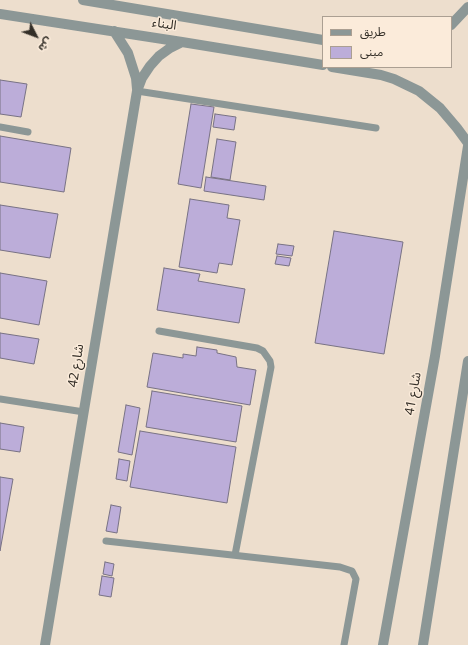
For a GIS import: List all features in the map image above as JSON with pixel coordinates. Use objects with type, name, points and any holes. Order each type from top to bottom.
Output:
[{"type":"street","name":"البناء","points":[[83,0],[322,40]]},
{"type":"street","points":[[452,24],[468,7]]},
{"type":"street","name":"البناء","points":[[0,14],[322,65]]},
{"type":"street","name":"شارع 42","points":[[114,31],[128,53],[136,78],[137,91]]},
{"type":"street","name":"شارع 42","points":[[45,645],[137,91],[142,78],[159,56],[182,42]]},
{"type":"street","points":[[338,68],[381,75],[394,79],[419,91],[440,108],[468,143]]},
{"type":"street","name":"شارع 41","points":[[383,645],[435,356],[468,146]]},
{"type":"street","points":[[423,645],[468,361]]},
{"type":"lane","points":[[137,91],[376,128]]},
{"type":"lane","points":[[0,127],[28,132]]},
{"type":"lane","points":[[159,330],[257,348],[263,351],[270,361],[271,367],[235,556]]},
{"type":"lane","points":[[0,399],[84,412]]},
{"type":"lane","points":[[106,541],[340,567],[352,571],[356,579],[344,645]]},
{"type":"building","points":[[0,80],[27,84],[21,117],[0,114]]},
{"type":"building","points":[[191,104],[214,107],[201,188],[178,184]]},
{"type":"building","points":[[215,114],[236,117],[234,130],[213,127]]},
{"type":"building","points":[[0,136],[71,148],[64,192],[0,182]]},
{"type":"building","points":[[217,139],[236,142],[230,180],[211,177]]},
{"type":"building","points":[[206,177],[266,186],[264,200],[204,191]]},
{"type":"building","points":[[190,199],[229,205],[227,218],[240,220],[232,265],[219,263],[217,273],[179,267]]},
{"type":"building","points":[[0,205],[58,214],[50,258],[0,250]]},
{"type":"building","points":[[334,231],[403,242],[384,354],[315,343]]},
{"type":"building","points":[[278,244],[294,246],[292,256],[276,254]]},
{"type":"building","points":[[277,256],[291,258],[289,266],[275,264]]},
{"type":"building","points":[[164,268],[200,274],[198,281],[245,289],[239,323],[157,310]]},
{"type":"building","points":[[0,273],[47,281],[39,325],[0,318]]},
{"type":"building","points":[[0,333],[39,339],[34,364],[0,358]]},
{"type":"building","points":[[197,347],[217,350],[217,353],[236,357],[237,367],[256,370],[250,405],[147,387],[153,353],[183,358],[183,354],[196,356]]},
{"type":"building","points":[[152,391],[242,406],[236,442],[146,427]]},
{"type":"building","points":[[126,405],[140,408],[132,455],[118,452]]},
{"type":"building","points":[[0,423],[24,427],[20,452],[0,449]]},
{"type":"building","points":[[140,431],[236,447],[227,503],[130,487]]},
{"type":"building","points":[[119,459],[130,461],[127,481],[116,479]]},
{"type":"building","points":[[0,477],[13,479],[0,551]]},
{"type":"building","points":[[111,505],[121,507],[117,533],[106,531]]},
{"type":"building","points":[[105,562],[114,564],[112,576],[103,574]]},
{"type":"building","points":[[102,576],[114,578],[111,597],[99,595]]}]
